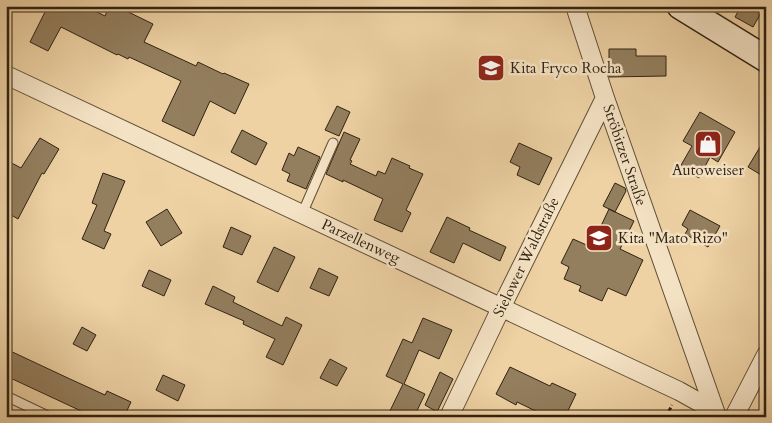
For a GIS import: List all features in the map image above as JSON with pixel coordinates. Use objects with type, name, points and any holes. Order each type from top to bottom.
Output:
[{"type":"main road","points":[[680,6],[766,59]]},
{"type":"street","name":"Ströbitzer Straße","points":[[575,6],[605,98],[716,414]]},
{"type":"street","name":"Parzellenweg","points":[[6,75],[679,391],[716,414]]},
{"type":"street","name":"Sielower Waldstraße","points":[[449,417],[605,98]]},
{"type":"street","points":[[734,417],[766,355]]},
{"type":"lane","points":[[302,214],[333,143]]},
{"type":"lane","points":[[6,396],[50,417]]},
{"type":"building","points":[[48,6],[85,6],[105,16],[109,6],[116,6],[153,24],[144,42],[196,66],[198,62],[249,84],[235,114],[210,101],[194,136],[162,121],[181,81],[129,57],[128,59],[117,55],[61,27],[48,51],[30,42]]},
{"type":"building","points":[[741,6],[749,6],[761,13],[753,27],[735,17]]},
{"type":"building","points":[[609,49],[636,49],[636,56],[666,56],[666,76],[609,77]]},
{"type":"building","points":[[337,106],[350,112],[339,136],[325,130]]},
{"type":"building","name":"Autoweiser","points":[[700,112],[735,132],[718,162],[710,157],[699,178],[680,167],[692,146],[683,141]]},
{"type":"building","points":[[242,130],[267,143],[256,165],[231,152]]},
{"type":"building","points":[[344,132],[360,139],[350,164],[376,176],[378,171],[385,174],[392,158],[423,174],[406,210],[411,213],[402,232],[374,220],[383,199],[326,174]]},
{"type":"building","points":[[766,137],[766,178],[748,167]]},
{"type":"building","points":[[40,138],[59,149],[44,174],[42,173],[18,219],[6,212],[6,160],[21,168]]},
{"type":"building","points":[[519,143],[552,158],[539,185],[517,175],[520,167],[510,162]]},
{"type":"building","points":[[298,147],[320,157],[306,189],[287,181],[290,174],[282,170],[289,153],[294,156]]},
{"type":"building","points":[[103,173],[125,181],[104,231],[111,234],[104,249],[82,239],[97,205],[92,203]]},
{"type":"building","points":[[615,183],[625,188],[626,191],[615,212],[603,206]]},
{"type":"building","points":[[167,209],[182,233],[161,246],[146,222]]},
{"type":"building","points":[[609,209],[634,221],[620,249],[643,260],[626,296],[608,288],[602,301],[579,291],[581,286],[564,279],[569,267],[561,263],[573,239],[591,247]]},
{"type":"building","points":[[690,210],[720,226],[708,247],[685,234],[688,229],[682,225]]},
{"type":"building","points":[[447,217],[470,228],[469,230],[506,247],[500,261],[463,243],[454,263],[430,252]]},
{"type":"building","points":[[231,227],[251,236],[242,255],[223,247]]},
{"type":"building","points":[[274,247],[295,257],[278,292],[257,282]]},
{"type":"building","points":[[319,268],[338,277],[329,296],[310,288]]},
{"type":"building","points":[[149,270],[171,280],[164,296],[142,286]]},
{"type":"building","points":[[213,286],[235,297],[233,302],[282,326],[286,317],[302,325],[283,365],[266,357],[275,339],[243,324],[244,321],[205,304]]},
{"type":"building","points":[[423,318],[452,330],[439,359],[419,350],[404,384],[425,394],[414,417],[387,417],[403,384],[386,376],[403,339],[412,343]]},
{"type":"building","points":[[82,327],[96,335],[87,351],[73,344]]},
{"type":"building","points":[[6,349],[105,395],[107,391],[131,402],[124,417],[94,417],[6,376]]},
{"type":"building","points":[[330,359],[347,368],[337,386],[320,378]]},
{"type":"building","points":[[510,367],[550,386],[552,383],[576,394],[565,417],[548,417],[517,402],[516,405],[496,394]]},
{"type":"building","points":[[440,372],[453,379],[437,412],[425,405]]},
{"type":"building","points":[[163,375],[185,385],[178,401],[156,390]]},
{"type":"place","name":"Kita Fryco Rocha","points":[[491,68]]},
{"type":"place","name":"Autoweiser","points":[[708,144]]},
{"type":"place","name":"Kita \"Mato Rizo\"","points":[[599,238]]}]
